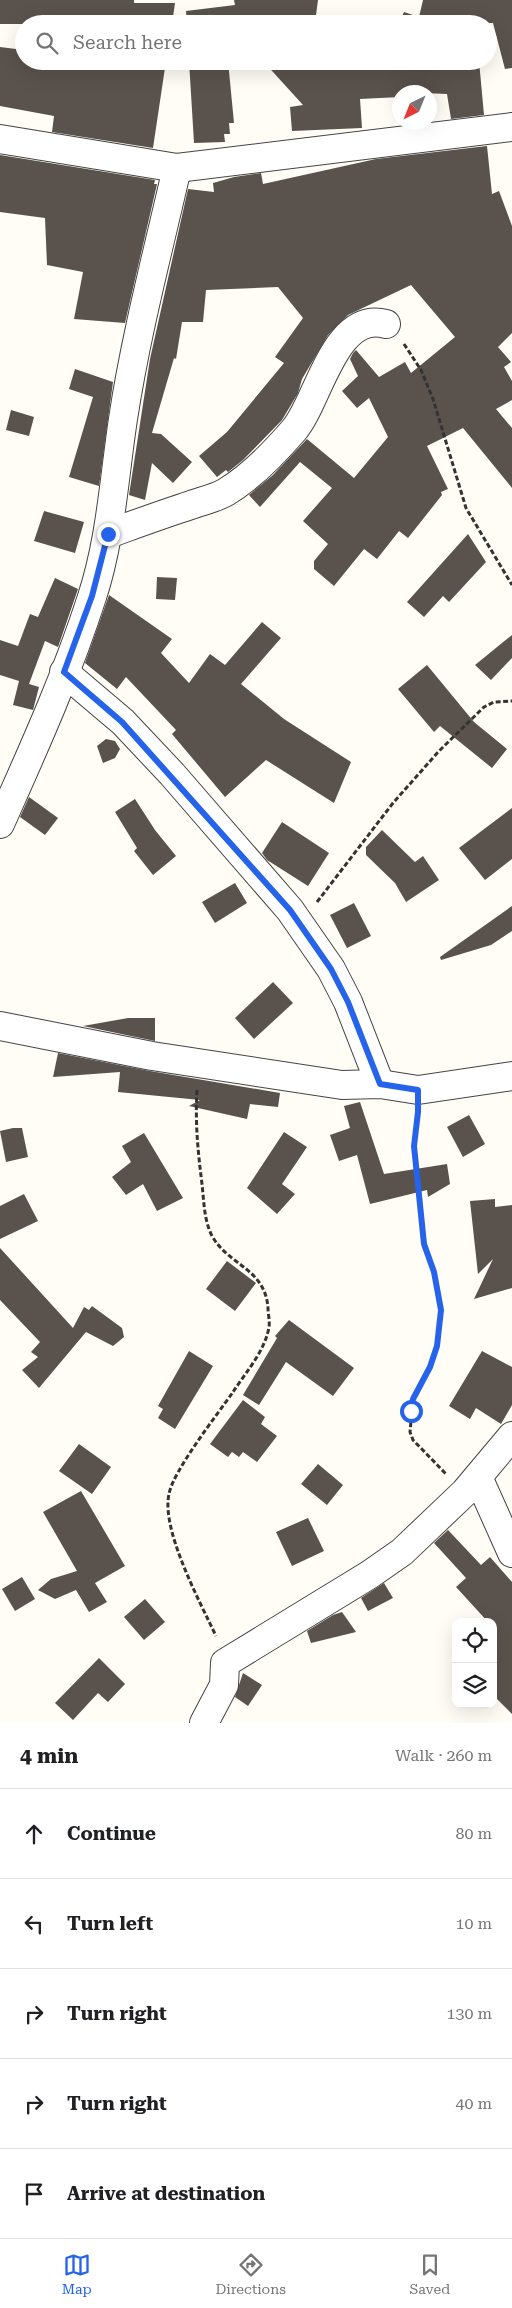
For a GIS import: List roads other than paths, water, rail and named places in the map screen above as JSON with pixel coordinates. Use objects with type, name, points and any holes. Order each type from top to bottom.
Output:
[{"type":"street","points":[[0,140],[177,168],[512,128]]},
{"type":"street","points":[[0,824],[44,728],[92,596],[108,534],[123,418],[137,342],[177,168]]},
{"type":"street","points":[[108,534],[226,492],[259,466],[295,428],[310,402],[327,364],[340,344],[362,324],[375,321],[386,324]]},
{"type":"street","points":[[64,672],[135,735],[290,910],[331,969],[348,1002],[380,1084]]},
{"type":"street","points":[[0,1026],[152,1056],[342,1085],[380,1084],[418,1090],[512,1076]]},
{"type":"street","points":[[204,1723],[224,1685],[225,1663],[369,1575],[402,1552],[471,1485],[512,1436]]},
{"type":"street","points":[[471,1485],[512,1553]]}]
